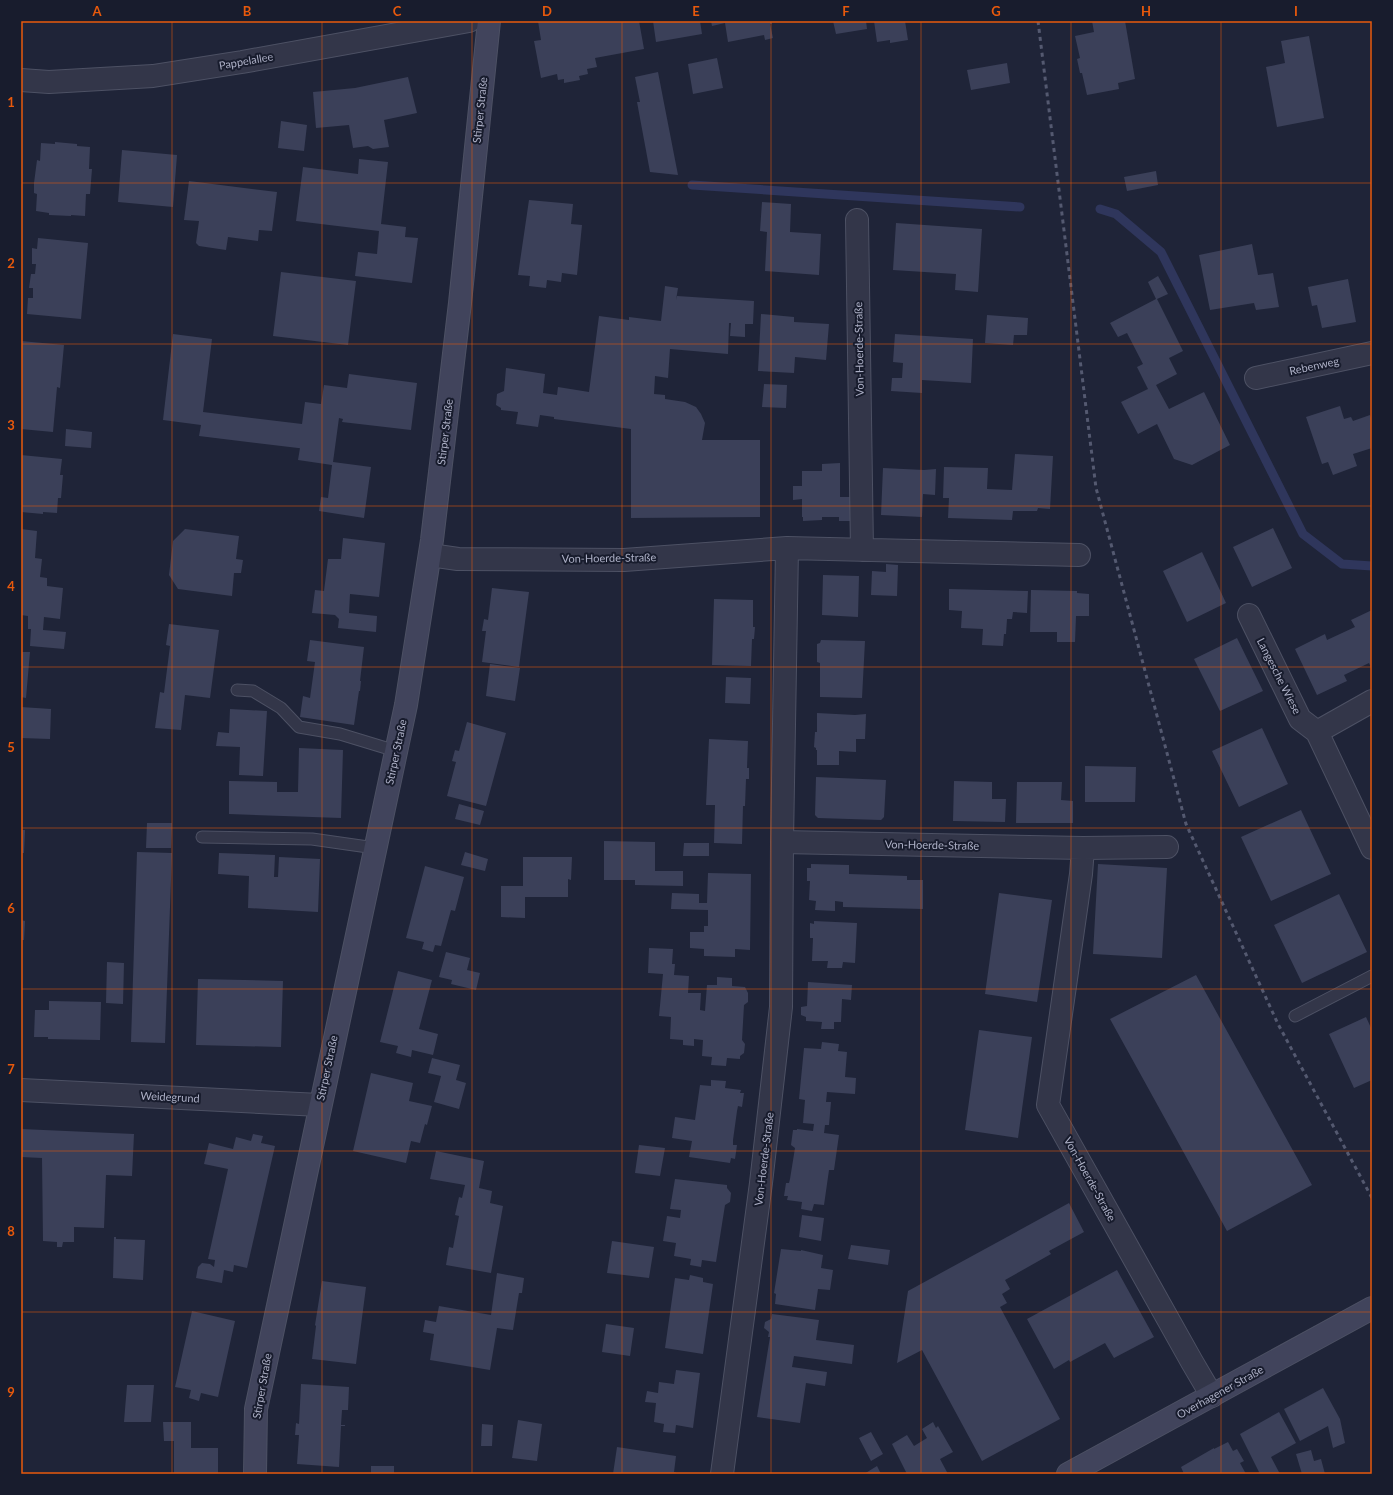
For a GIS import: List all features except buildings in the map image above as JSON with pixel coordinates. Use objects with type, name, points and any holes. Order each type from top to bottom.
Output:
[{"type":"main road","name":"Stirper Straße","points":[[255,1474],[256,1409],[406,704],[430,555],[460,303],[489,21]]},
{"type":"main road","name":"Overhagener Straße","points":[[1073,1473],[1372,1308]]},
{"type":"street","name":"Pappelallee","points":[[21,80],[49,82],[153,76],[242,62],[469,21]]},
{"type":"street","name":"Von-Hoerde-Straße","points":[[857,220],[862,550]]},
{"type":"street","name":"Rebenweg","points":[[1256,378],[1372,353]]},
{"type":"street","name":"Von-Hoerde-Straße","points":[[430,555],[458,559],[624,560],[787,548],[1079,555]]},
{"type":"street","name":"Von-Hoerde-Straße","points":[[722,1474],[761,1183],[781,1008],[787,548]]},
{"type":"street","name":"Langesche Wiese","points":[[1249,615],[1300,719],[1317,732],[1372,848]]},
{"type":"street","points":[[1317,732],[1372,701]]},
{"type":"street","name":"Von-Hoerde-Straße","points":[[782,842],[1083,848],[1167,847]]},
{"type":"street","name":"Von-Hoerde-Straße","points":[[1083,848],[1081,874],[1048,1105],[1212,1396]]},
{"type":"street","name":"Weidegrund","points":[[21,1090],[320,1105]]},
{"type":"lane","points":[[236,690],[253,691],[281,708],[299,727],[340,734],[396,751]]},
{"type":"lane","points":[[202,837],[312,839],[375,848]]},
{"type":"lane","points":[[1295,1016],[1372,976]]},
{"type":"waterway","points":[[692,185],[1020,207]]},
{"type":"waterway","points":[[1100,209],[1116,214],[1161,252],[1303,534],[1342,564],[1372,566]]},
{"type":"railway","points":[[1038,21],[1096,488],[1186,824],[1278,1024],[1372,1198]]}]
